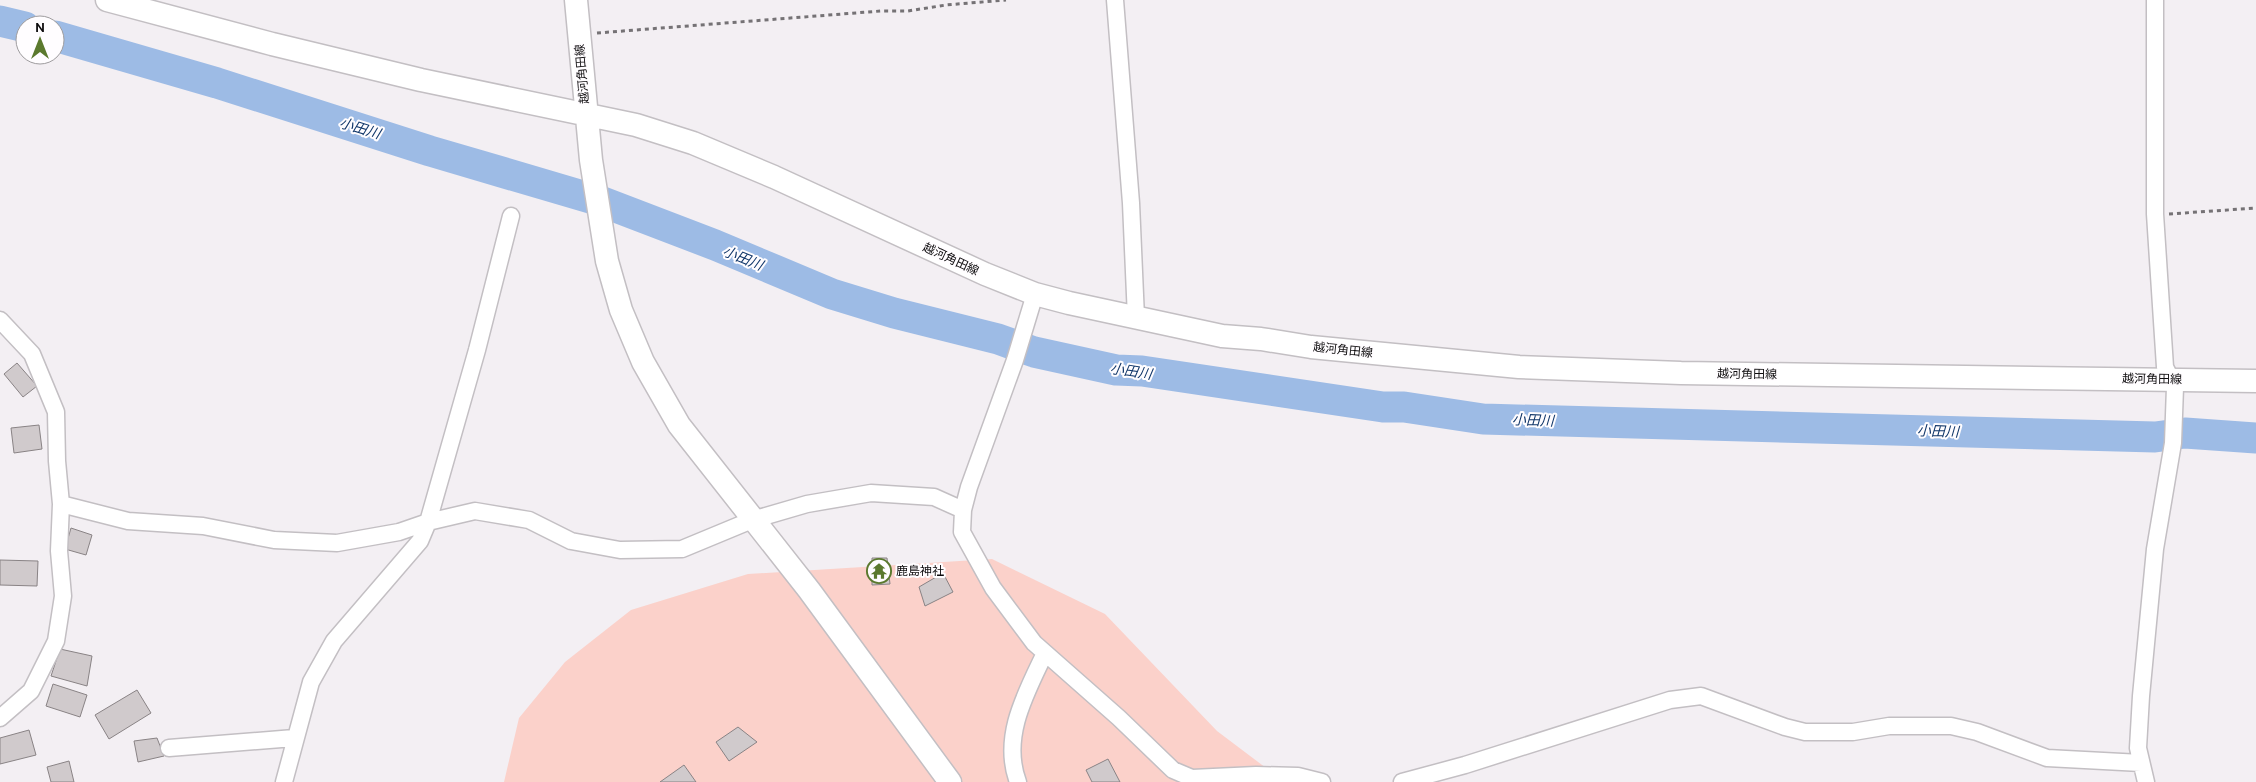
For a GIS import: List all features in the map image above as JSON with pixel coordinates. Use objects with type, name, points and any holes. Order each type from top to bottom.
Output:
[{"type":"main road","points":[[107,0],[272,44],[586,116],[607,261],[621,310],[643,362],[679,425],[809,590],[950,782]]},
{"type":"main road","name":"越河角田線","points":[[576,0],[586,116],[636,125],[693,142],[985,274],[1035,294],[1136,318],[1222,336],[1261,339],[1311,347],[1519,367],[1681,373],[2256,381]]},
{"type":"street","points":[[1115,0],[1131,203],[1136,318]]},
{"type":"street","points":[[2146,782],[2138,748],[2140,714],[2152,578],[2173,443],[2175,387],[2165,367],[2155,214],[2155,0]]},
{"type":"street","points":[[284,782],[294,738],[311,682],[334,641],[420,541],[428,522],[477,350],[511,216]]},
{"type":"street","points":[[1035,294],[1016,360],[969,487],[963,510],[962,532],[989,580],[1034,643],[1119,718],[1173,770],[1192,778],[1272,775],[1298,776],[1322,782]]},
{"type":"street","points":[[0,320],[32,354],[56,412],[57,461],[61,504],[59,551],[63,596],[56,641],[31,691],[0,718]]},
{"type":"street","points":[[61,504],[128,521],[203,526],[274,540],[337,543],[399,532],[428,522],[476,511],[529,520],[571,541],[620,550],[682,549],[752,520],[808,504],[871,493],[934,497],[963,510]]},
{"type":"street","points":[[1018,782],[1012,768],[1012,740],[1017,717],[1045,653]]},
{"type":"street","points":[[1402,782],[1670,700],[1701,696],[1785,727],[1805,732],[1853,732],[1889,726],[1951,726],[1977,732],[2046,758],[2141,763]]},
{"type":"street","points":[[169,748],[294,738]]},
{"type":"path","points":[[578,35],[880,11],[908,11],[946,5],[1006,0]]},
{"type":"path","points":[[2155,214],[2216,212],[2256,208]]},
{"type":"shaded area","points":[[992,559],[1105,614],[1217,731],[1278,777],[1294,782],[504,782],[519,718],[565,662],[631,610],[748,574]]},
{"type":"building","points":[[17,363],[37,386],[23,397],[4,374]]},
{"type":"building","points":[[39,425],[42,449],[14,453],[11,428]]},
{"type":"building","points":[[71,528],[92,535],[86,555],[65,549]]},
{"type":"building","points":[[872,558],[887,558],[890,584],[872,585]]},
{"type":"building","points":[[0,560],[38,561],[37,586],[0,585]]},
{"type":"building","points":[[943,573],[953,592],[925,606],[919,587]]},
{"type":"building","points":[[60,649],[92,656],[87,686],[51,676]]},
{"type":"building","points":[[53,684],[87,695],[80,717],[46,706]]},
{"type":"building","points":[[137,690],[151,713],[109,739],[95,715]]},
{"type":"building","points":[[738,727],[757,742],[729,761],[716,742]]},
{"type":"building","points":[[29,730],[36,755],[0,764],[0,738]]},
{"type":"building","points":[[157,738],[164,756],[138,762],[134,741]]},
{"type":"building","points":[[1108,759],[1120,782],[1092,782],[1086,770]]},
{"type":"building","points":[[69,761],[74,782],[51,782],[47,767]]},
{"type":"building","points":[[684,765],[696,782],[660,782]]},
{"type":"waterway","name":"小田川","points":[[0,21],[15,25]]},
{"type":"waterway","name":"小田川","points":[[65,39],[217,83],[430,151],[600,201],[715,245],[832,294],[894,313],[998,339],[1034,352],[1116,370],[1142,371],[1383,407],[1404,407],[1483,419],[2155,437],[2185,433],[2256,438]]},
{"type":"place","name":"鹿島神社","points":[[879,571]]}]
